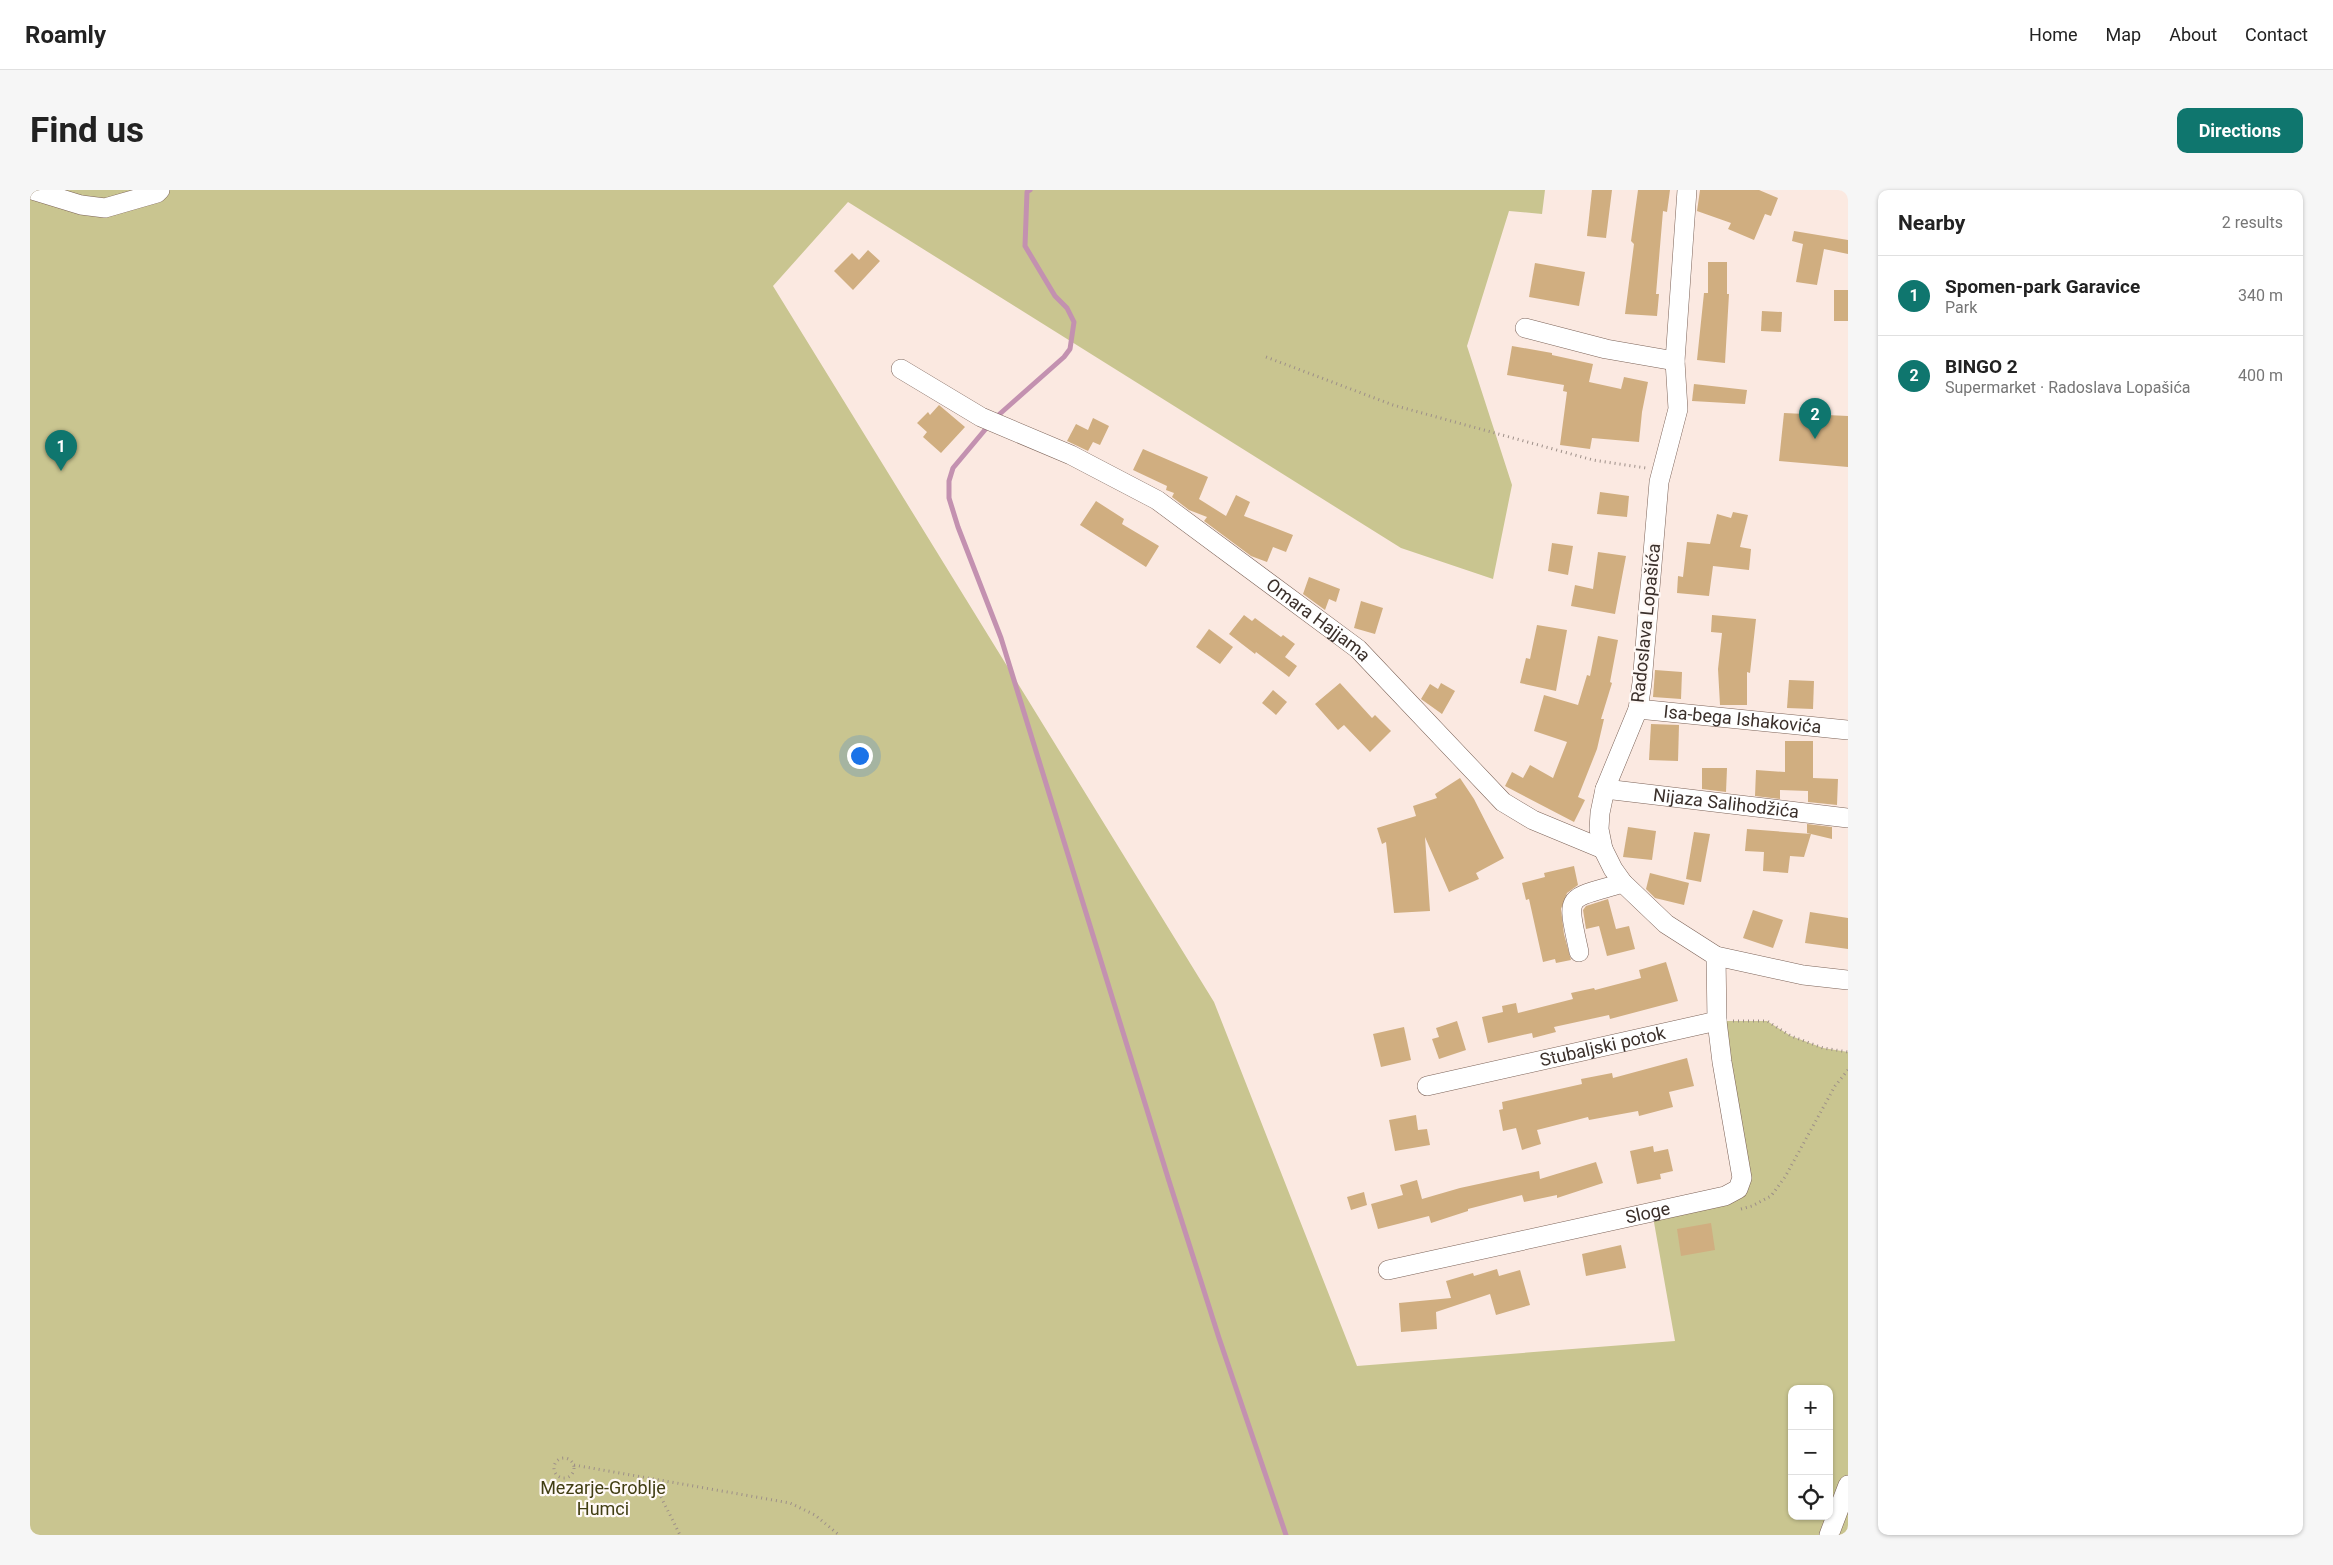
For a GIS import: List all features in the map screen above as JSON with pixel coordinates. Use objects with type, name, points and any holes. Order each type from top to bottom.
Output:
[{"type":"street","points":[[32,190],[82,205],[104,208],[157,194],[160,190]]},
{"type":"street","name":"Radoslava Lopašića","points":[[1687,190],[1675,361],[1678,409],[1661,471],[1638,709],[1605,789],[1599,829],[1603,849],[1623,883],[1666,924],[1716,956],[1802,975],[1848,980]]},
{"type":"street","points":[[1525,328],[1606,349],[1675,361]]},
{"type":"street","name":"Omara Hajjama","points":[[901,369],[980,417],[1071,455],[1157,500],[1358,649],[1503,802],[1533,820],[1603,849]]},
{"type":"street","name":"Isa-bega Ishakovića","points":[[1638,709],[1848,730]]},
{"type":"street","name":"Nijaza Salihodžića","points":[[1605,789],[1848,818]]},
{"type":"street","points":[[1579,952],[1570,912],[1574,899],[1583,894],[1623,883]]},
{"type":"street","points":[[1716,956],[1717,1021]]},
{"type":"street","name":"Stubaljski potok","points":[[1426,1086],[1717,1021]]},
{"type":"street","name":"Sloge","points":[[1388,1270],[1725,1196],[1738,1189],[1742,1178],[1722,1062],[1717,1021]]},
{"type":"street","points":[[1829,1535],[1848,1486]]},
{"type":"path","points":[[1266,357],[1393,405],[1593,460],[1661,471]]},
{"type":"path","points":[[1717,1021],[1766,1021],[1791,1036],[1823,1048],[1848,1052]]},
{"type":"path","points":[[1733,1210],[1752,1206],[1771,1196],[1786,1178],[1835,1086],[1848,1070]]},
{"type":"path","points":[[574,1465],[574,1471],[570,1476],[560,1477],[556,1473],[555,1464],[566,1458],[574,1465],[790,1503],[815,1515],[839,1535]]},
{"type":"path","points":[[652,1479],[680,1535]]},
{"type":"green space","name":"Mezarje-Groblje Humci","points":[[30,190],[1545,190],[1542,214],[1509,211],[1467,346],[1512,485],[1493,579],[1401,548],[848,202],[773,286],[1214,1002],[1357,1366],[1675,1341],[1652,1211],[1738,1189],[1717,1021],[1767,1021],[1791,1036],[1823,1048],[1848,1052],[1848,1535],[30,1535]]},
{"type":"building","points":[[1592,190],[1612,190],[1606,238],[1587,236]]},
{"type":"building","points":[[1638,190],[1670,190],[1667,212],[1663,211],[1656,294],[1659,294],[1657,316],[1625,314],[1634,244],[1631,241]]},
{"type":"building","points":[[1700,190],[1759,190],[1778,198],[1771,216],[1765,214],[1754,240],[1728,229],[1731,223],[1697,211]]},
{"type":"building","points":[[1794,231],[1848,240],[1848,254],[1824,249],[1817,285],[1796,282],[1803,244],[1792,241]]},
{"type":"building","points":[[868,250],[880,261],[853,290],[834,271],[852,253],[859,260]]},
{"type":"building","points":[[1708,262],[1727,262],[1727,294],[1729,294],[1725,363],[1697,360],[1704,293],[1708,293]]},
{"type":"building","points":[[1535,263],[1585,272],[1579,306],[1529,297]]},
{"type":"building","points":[[1834,290],[1848,290],[1848,321],[1834,321]]},
{"type":"building","points":[[1762,311],[1782,312],[1781,332],[1761,331]]},
{"type":"building","points":[[1512,346],[1552,353],[1552,355],[1593,364],[1589,382],[1621,389],[1624,377],[1648,382],[1639,442],[1592,438],[1590,449],[1560,445],[1567,392],[1563,391],[1564,385],[1507,375]]},
{"type":"building","points":[[1694,384],[1747,390],[1745,404],[1692,401]]},
{"type":"building","points":[[939,405],[965,427],[941,453],[923,437],[927,432],[917,423],[928,412],[930,415]]},
{"type":"building","points":[[1784,413],[1848,416],[1848,467],[1779,461]]},
{"type":"building","points":[[1093,418],[1109,426],[1100,445],[1093,442],[1088,451],[1067,441],[1076,424],[1088,430]]},
{"type":"building","points":[[1143,449],[1208,477],[1199,499],[1226,516],[1236,495],[1250,502],[1244,516],[1293,535],[1286,552],[1273,547],[1267,562],[1251,556],[1204,521],[1207,517],[1189,510],[1172,497],[1174,493],[1166,490],[1167,486],[1133,470]]},
{"type":"building","points":[[1600,492],[1629,496],[1627,517],[1597,514]]},
{"type":"building","points":[[1096,501],[1124,519],[1122,524],[1159,546],[1146,567],[1080,525]]},
{"type":"building","points":[[1733,512],[1748,515],[1740,547],[1751,549],[1749,570],[1713,566],[1709,596],[1677,593],[1678,576],[1683,577],[1687,542],[1710,544],[1717,514],[1731,518]]},
{"type":"building","points":[[1552,543],[1573,546],[1568,575],[1548,571]]},
{"type":"building","points":[[1598,552],[1626,556],[1615,614],[1571,606],[1575,585],[1593,589]]},
{"type":"building","points":[[1309,577],[1340,589],[1336,602],[1329,599],[1325,610],[1303,594]]},
{"type":"building","points":[[1361,601],[1383,608],[1375,634],[1354,628]]},
{"type":"building","points":[[1244,615],[1252,621],[1255,618],[1281,637],[1283,635],[1295,644],[1285,657],[1297,666],[1289,677],[1229,634]]},
{"type":"building","points":[[1712,615],[1756,619],[1750,673],[1747,672],[1747,705],[1720,705],[1718,669],[1722,633],[1711,632]]},
{"type":"building","points":[[1537,625],[1567,630],[1556,691],[1520,683],[1526,658],[1530,659]]},
{"type":"building","points":[[1209,629],[1233,647],[1220,664],[1196,647]]},
{"type":"building","points":[[1598,636],[1618,640],[1610,682],[1612,683],[1601,719],[1604,719],[1597,749],[1578,797],[1585,800],[1574,822],[1505,786],[1512,772],[1523,778],[1530,765],[1553,778],[1567,742],[1534,731],[1544,695],[1578,705],[1587,675],[1590,676]]},
{"type":"building","points":[[1655,670],[1682,672],[1681,699],[1653,697]]},
{"type":"building","points":[[1789,680],[1814,681],[1813,709],[1787,708]]},
{"type":"building","points":[[1340,683],[1372,718],[1375,715],[1391,731],[1370,752],[1344,725],[1338,730],[1315,704]]},
{"type":"building","points":[[1441,683],[1455,691],[1442,714],[1421,699],[1430,684],[1438,689]]},
{"type":"building","points":[[1273,690],[1287,702],[1276,715],[1262,703]]},
{"type":"building","points":[[1651,724],[1679,725],[1678,761],[1649,760]]},
{"type":"building","points":[[1785,741],[1813,741],[1813,778],[1838,779],[1837,805],[1808,802],[1808,791],[1780,790],[1780,799],[1755,796],[1756,770],[1785,772]]},
{"type":"building","points":[[1702,768],[1727,768],[1726,792],[1702,789]]},
{"type":"building","points":[[1460,778],[1474,799],[1504,858],[1476,873],[1479,879],[1449,892],[1425,837],[1430,911],[1394,913],[1386,842],[1382,844],[1377,828],[1416,816],[1413,806],[1437,798],[1435,794]]},
{"type":"building","points":[[1807,824],[1832,827],[1832,839],[1807,833]]},
{"type":"building","points":[[1628,827],[1656,831],[1652,860],[1623,857]]},
{"type":"building","points":[[1747,829],[1811,834],[1804,857],[1790,856],[1788,873],[1763,871],[1764,852],[1745,851]]},
{"type":"building","points":[[1694,832],[1710,834],[1701,882],[1686,879]]},
{"type":"building","points":[[1574,866],[1578,885],[1567,893],[1561,909],[1564,934],[1571,960],[1556,963],[1555,959],[1543,962],[1529,899],[1526,900],[1522,883],[1545,877],[1544,873]]},
{"type":"building","points":[[1650,873],[1689,883],[1684,905],[1655,898],[1646,889]]},
{"type":"building","points":[[1608,899],[1616,929],[1629,926],[1635,949],[1607,956],[1599,926],[1586,929],[1583,910],[1586,906]]},
{"type":"building","points":[[1753,910],[1783,920],[1773,948],[1743,938]]},
{"type":"building","points":[[1810,912],[1848,918],[1848,949],[1805,943]]},
{"type":"building","points":[[1666,962],[1678,1001],[1610,1019],[1609,1015],[1554,1027],[1556,1032],[1533,1038],[1532,1033],[1488,1043],[1482,1017],[1503,1012],[1502,1006],[1516,1003],[1518,1013],[1573,999],[1571,993],[1594,988],[1595,990],[1641,978],[1639,970]]},
{"type":"building","points":[[1457,1021],[1466,1050],[1439,1059],[1432,1039],[1439,1037],[1436,1028]]},
{"type":"building","points":[[1404,1027],[1411,1060],[1381,1067],[1373,1034]]},
{"type":"building","points":[[1687,1058],[1694,1086],[1669,1092],[1673,1107],[1639,1116],[1638,1111],[1589,1120],[1588,1117],[1537,1130],[1541,1144],[1522,1150],[1516,1128],[1503,1131],[1499,1110],[1503,1109],[1502,1102],[1582,1084],[1581,1079],[1612,1073],[1613,1078]]},
{"type":"building","points":[[1416,1115],[1418,1130],[1427,1129],[1430,1145],[1395,1151],[1389,1120]]},
{"type":"building","points":[[1653,1146],[1654,1152],[1668,1149],[1673,1171],[1660,1174],[1661,1179],[1637,1184],[1630,1151]]},
{"type":"building","points":[[1596,1162],[1603,1183],[1557,1198],[1557,1195],[1524,1202],[1522,1195],[1468,1209],[1468,1211],[1431,1223],[1429,1216],[1378,1229],[1371,1204],[1403,1195],[1400,1185],[1417,1180],[1422,1199],[1460,1188],[1539,1171],[1540,1179]]},
{"type":"building","points":[[1364,1192],[1367,1205],[1351,1210],[1347,1197]]},
{"type":"building","points":[[1711,1223],[1715,1250],[1681,1256],[1677,1229]]},
{"type":"building","points":[[1621,1245],[1626,1268],[1586,1276],[1582,1254]]},
{"type":"building","points":[[1497,1269],[1499,1276],[1520,1270],[1530,1305],[1496,1315],[1490,1294],[1436,1312],[1437,1329],[1401,1332],[1399,1303],[1451,1298],[1446,1281],[1473,1273],[1474,1276]]},
{"type":"waterway","points":[[994,419],[1064,357],[1070,349],[1074,322],[1067,308],[1055,296],[1025,246],[1027,192],[1030,190]]},
{"type":"waterway","points":[[989,425],[953,468],[949,481],[949,498],[958,527],[1001,638],[1169,1181],[1219,1338],[1286,1535]]},
{"type":"place","name":"BINGO 2","points":[[1815,439]]},
{"type":"place","name":"Spomen-park Garavice","points":[[61,471]]}]
